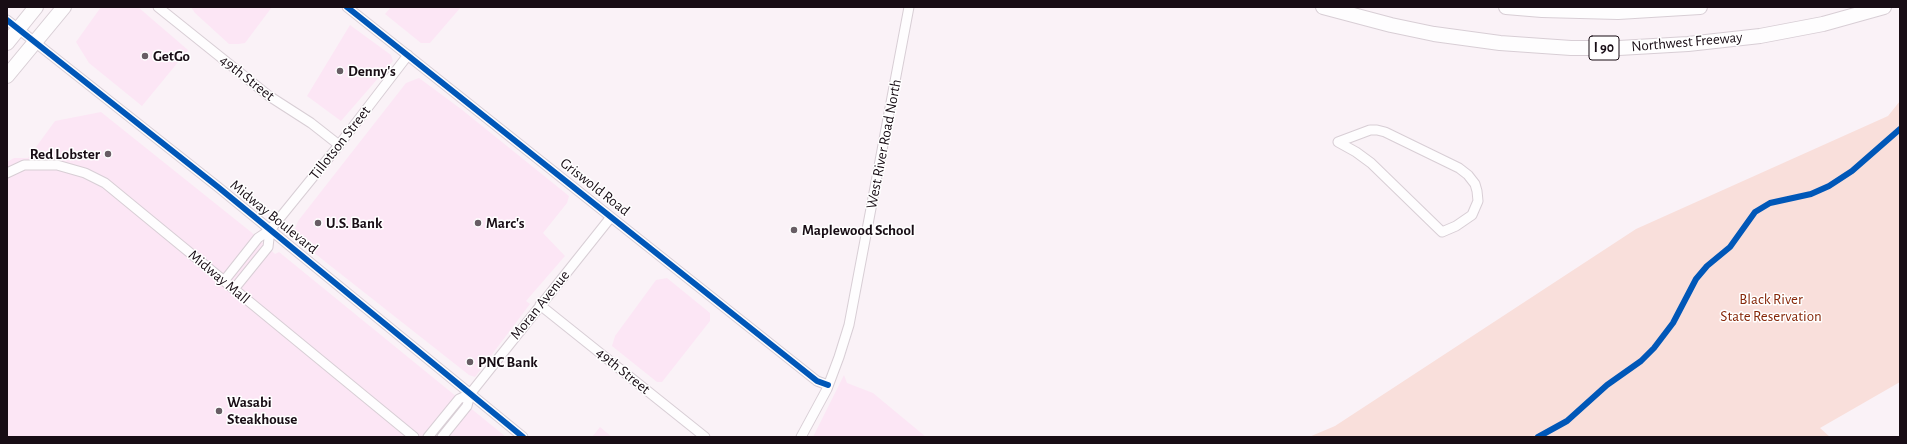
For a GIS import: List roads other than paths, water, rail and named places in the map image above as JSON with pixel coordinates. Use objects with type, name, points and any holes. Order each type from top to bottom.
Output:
[{"type":"highway","points":[[7,43],[36,7]]},
{"type":"highway","points":[[7,76],[64,7]]},
{"type":"highway","name":"Northwest Freeway","points":[[1323,7],[1391,25],[1434,34],[1500,42],[1595,48],[1688,44],[1760,36],[1823,24],[1884,7]]},
{"type":"highway","points":[[1506,7],[1542,10],[1618,12],[1700,7]]},
{"type":"street","name":"49th Street","points":[[158,7],[269,96],[311,123],[339,145]]},
{"type":"street","name":"Griswold Road","points":[[347,7],[817,381],[828,385]]},
{"type":"street","name":"West River Road North","points":[[801,437],[828,385],[839,357],[853,305],[909,7]]},
{"type":"street","name":"Midway Boulevard","points":[[7,20],[36,41],[270,230],[523,437]]},
{"type":"street","name":"Tillotson Street","points":[[224,281],[258,238],[270,230],[339,145],[408,55]]},
{"type":"street","points":[[1370,130],[1385,132],[1459,168],[1468,175],[1475,184],[1477,191],[1478,201],[1476,209],[1466,221],[1442,232],[1371,163],[1356,152],[1338,142],[1370,130]]},
{"type":"street","name":"Midway Mall","points":[[7,173],[24,165],[57,165],[85,173],[105,183],[414,437]]},
{"type":"street","name":"Moran Avenue","points":[[428,437],[459,399],[470,394],[611,217]]},
{"type":"street","name":"Tillotson Street","points":[[234,289],[268,247],[270,230]]},
{"type":"street","name":"49th Street","points":[[540,305],[705,437]]},
{"type":"street","name":"Moran Avenue","points":[[442,437],[468,406],[470,394]]},
{"type":"place","name":"GetGo","points":[[145,56]]},
{"type":"place","name":"Denny's","points":[[340,71]]},
{"type":"place","name":"Red Lobster","points":[[108,154]]},
{"type":"place","name":"U.S. Bank","points":[[318,223]]},
{"type":"place","name":"Marc's","points":[[478,223]]},
{"type":"place","name":"Maplewood School","points":[[794,230]]},
{"type":"place","name":"PNC Bank","points":[[470,362]]},
{"type":"place","name":"Wasabi Steakhouse","points":[[219,411]]},
{"type":"park label","name":"Black River State Reservation","points":[[1771,308]]}]
